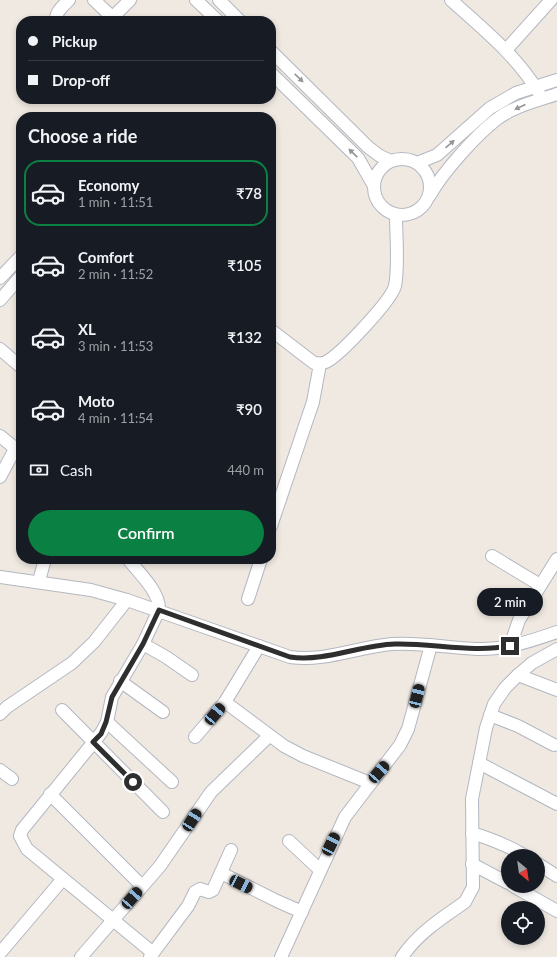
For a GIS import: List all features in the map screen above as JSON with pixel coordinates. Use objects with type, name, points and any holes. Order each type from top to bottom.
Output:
[{"type":"street","points":[[56,16],[69,0]]},
{"type":"street","points":[[94,0],[108,16]]},
{"type":"street","points":[[114,16],[130,0]]},
{"type":"street","points":[[196,0],[213,16]]},
{"type":"street","points":[[219,0],[235,16]]},
{"type":"street","points":[[451,0],[506,50],[536,87],[543,99]]},
{"type":"street","points":[[506,50],[547,1]]},
{"type":"street","points":[[276,56],[368,147],[380,156],[391,161],[409,160],[417,163],[429,178],[431,187],[430,195]]},
{"type":"street","points":[[276,78],[358,158],[374,186]]},
{"type":"street","points":[[417,163],[437,155],[490,108],[516,93],[557,80]]},
{"type":"street","points":[[391,161],[382,167],[376,176],[374,186],[376,200],[381,207],[396,215],[406,216],[415,213],[423,207],[438,179],[498,119],[521,106],[557,94]]},
{"type":"street","points":[[276,334],[308,360],[320,364],[331,358],[374,317],[390,298],[395,286],[396,215]]},
{"type":"street","points":[[0,278],[16,261]]},
{"type":"street","points":[[0,300],[16,282]]},
{"type":"street","points":[[0,348],[16,362]]},
{"type":"street","points":[[276,511],[313,402],[320,364]]},
{"type":"street","points":[[0,436],[16,449]]},
{"type":"street","points":[[0,477],[16,454]]},
{"type":"street","points":[[492,556],[540,585]]},
{"type":"street","points":[[510,646],[518,620],[557,559]]},
{"type":"street","points":[[39,581],[44,564]]},
{"type":"street","points":[[132,564],[155,595],[159,605],[159,610],[143,644],[112,697],[106,722],[101,734],[50,794],[22,830],[20,836],[27,849],[62,880],[112,920],[151,955],[188,906],[195,892],[200,889],[211,892],[231,850]]},
{"type":"street","points":[[248,599],[259,564]]},
{"type":"street","points":[[0,577],[39,581],[91,590],[159,610],[290,657],[306,659],[321,658],[368,647],[394,644],[431,645],[478,649],[510,646],[557,632]]},
{"type":"street","points":[[0,714],[7,707],[72,663],[94,642],[127,600]]},
{"type":"street","points":[[143,644],[166,656],[192,674]]},
{"type":"street","points":[[282,957],[344,817],[400,746],[408,729],[431,645]]},
{"type":"street","points":[[195,737],[225,702],[259,646]]},
{"type":"street","points":[[402,957],[410,944],[423,932],[465,902],[470,895],[473,887],[472,799],[490,715],[494,704],[505,688],[518,675],[532,663],[557,649]]},
{"type":"street","points":[[518,675],[557,690]]},
{"type":"street","points":[[120,681],[163,712]]},
{"type":"street","points":[[225,702],[269,736],[303,756],[370,783]]},
{"type":"street","points":[[62,710],[163,812]]},
{"type":"street","points":[[490,715],[518,726],[554,745]]},
{"type":"street","points":[[106,722],[172,782]]},
{"type":"street","points":[[81,957],[180,839],[210,792],[269,736]]},
{"type":"street","points":[[479,764],[557,804]]},
{"type":"street","points":[[0,770],[12,779]]},
{"type":"street","points":[[50,794],[142,886]]},
{"type":"street","points":[[472,833],[492,839],[511,849]]},
{"type":"street","points":[[289,841],[320,870]]},
{"type":"street","points":[[472,864],[501,879]]},
{"type":"street","points":[[545,868],[557,876]]},
{"type":"street","points":[[221,873],[302,912]]},
{"type":"street","points":[[0,953],[62,880]]},
{"type":"street","points":[[526,893],[557,910]]},
{"type":"route","points":[[133,782],[93,742],[101,734],[106,722],[112,697],[143,644],[159,610],[290,657],[306,659],[321,658],[368,647],[394,644],[431,645],[478,649],[510,646]]}]
